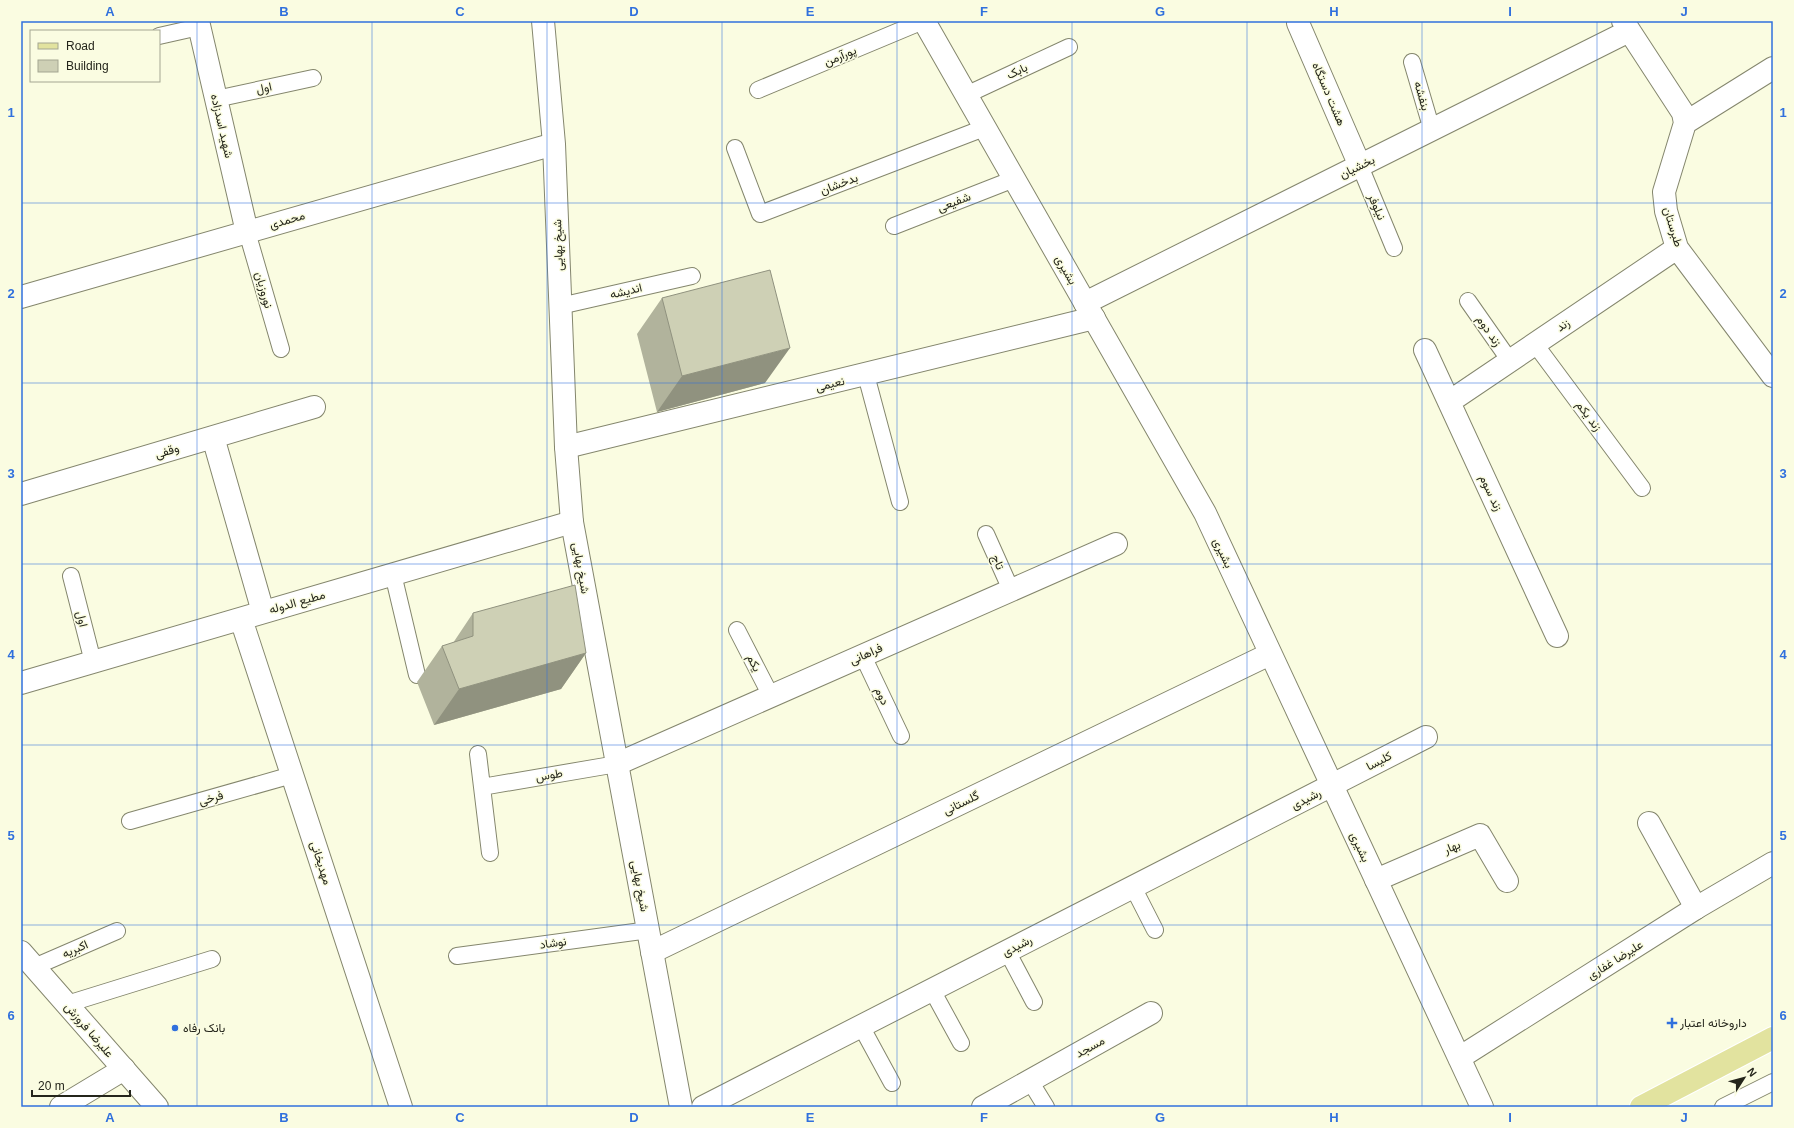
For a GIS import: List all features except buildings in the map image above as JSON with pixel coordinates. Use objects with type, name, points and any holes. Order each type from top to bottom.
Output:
[{"type":"main road","points":[[1641,1107],[1773,1038]]},
{"type":"street","name":"شیخ بهایی","points":[[543,21],[554,144],[566,447],[572,522],[649,930],[680,1107]]},
{"type":"street","name":"بشیری","points":[[924,21],[1205,513],[1482,1107]]},
{"type":"street","name":"هشت دستگاه","points":[[1298,23],[1360,166]]},
{"type":"street","name":"شهید اسدزاده","points":[[198,24],[247,232]]},
{"type":"street","name":"بخشیان","points":[[1089,311],[1626,26]]},
{"type":"street","points":[[1626,26],[1678,104],[1683,113],[1685,123],[1773,68]]},
{"type":"street","name":"طبرستان","points":[[1685,123],[1664,192],[1666,211],[1677,248],[1773,376]]},
{"type":"street","name":"محمدی","points":[[21,297],[554,144]]},
{"type":"street","name":"زند","points":[[1449,402],[1677,248]]},
{"type":"street","name":"نعیمی","points":[[566,447],[866,375],[1089,311]]},
{"type":"street","name":"زند سوم","points":[[1425,350],[1557,636]]},
{"type":"street","name":"وقفی","points":[[21,494],[314,408]]},
{"type":"street","points":[[213,437],[263,612]]},
{"type":"street","name":"مطیع الدوله","points":[[21,683],[572,522]]},
{"type":"street","name":"فراهانی","points":[[617,764],[1116,544]]},
{"type":"street","name":"مهدیخانی","points":[[241,619],[401,1107]]},
{"type":"street","name":"گلستانی","points":[[652,952],[1270,654]]},
{"type":"street","name":"کلیسا","points":[[1332,786],[1426,737]]},
{"type":"street","name":"رشیدی","points":[[703,1107],[1332,786]]},
{"type":"street","points":[[1649,823],[1696,908]]},
{"type":"street","name":"بهار","points":[[1376,880],[1480,835],[1507,880]]},
{"type":"street","name":"علیرضا غفاری","points":[[1459,1058],[1696,908],[1773,863]]},
{"type":"street","name":"علیرضا فروزش","points":[[27,960],[157,1107]]},
{"type":"street","name":"مسجد","points":[[983,1107],[1151,1013]]},
{"type":"street","points":[[61,1107],[124,1068]]},
{"type":"lane","name":"پورآرمن","points":[[758,90],[924,21]]},
{"type":"lane","points":[[160,36],[198,24]]},
{"type":"lane","name":"بابک","points":[[966,95],[1068,47]]},
{"type":"lane","name":"بنفشه","points":[[1412,62],[1432,130]]},
{"type":"lane","name":"اول","points":[[216,99],[313,78]]},
{"type":"lane","name":"بدخشان","points":[[735,148],[760,214],[984,128]]},
{"type":"lane","name":"نیلوفر","points":[[1360,166],[1394,248]]},
{"type":"lane","name":"شفیعی","points":[[894,226],[1014,179]]},
{"type":"lane","name":"نوروزیان","points":[[247,232],[281,349]]},
{"type":"lane","name":"اندیشه","points":[[560,306],[692,276]]},
{"type":"lane","name":"زند دوم","points":[[1468,301],[1510,361]]},
{"type":"lane","name":"زند یکم","points":[[1535,344],[1642,488]]},
{"type":"lane","points":[[866,375],[900,502]]},
{"type":"lane","name":"تاج","points":[[986,534],[1011,590]]},
{"type":"lane","points":[[393,574],[417,675]]},
{"type":"lane","name":"اول","points":[[71,576],[93,662]]},
{"type":"lane","name":"یکم","points":[[737,630],[770,696]]},
{"type":"lane","name":"دوم","points":[[863,656],[901,736]]},
{"type":"lane","points":[[478,754],[490,853]]},
{"type":"lane","name":"طوس","points":[[482,787],[617,764]]},
{"type":"lane","name":"فرخی","points":[[130,821],[292,775]]},
{"type":"lane","points":[[1134,887],[1155,930]]},
{"type":"lane","name":"نوشاد","points":[[457,956],[649,930]]},
{"type":"lane","name":"اکبریه","points":[[27,960],[117,931]]},
{"type":"lane","points":[[1007,951],[1034,1002]]},
{"type":"lane","points":[[67,1004],[212,958]]},
{"type":"lane","points":[[932,990],[961,1044]]},
{"type":"lane","points":[[861,1026],[892,1083]]},
{"type":"lane","points":[[1030,1081],[1046,1107]]},
{"type":"lane","points":[[1722,1107],[1773,1082]]},
{"type":"place","name":"داروخانه اعتبار","points":[[1672,1023]]},
{"type":"place","name":"بانک رفاه","points":[[175,1028]]}]
